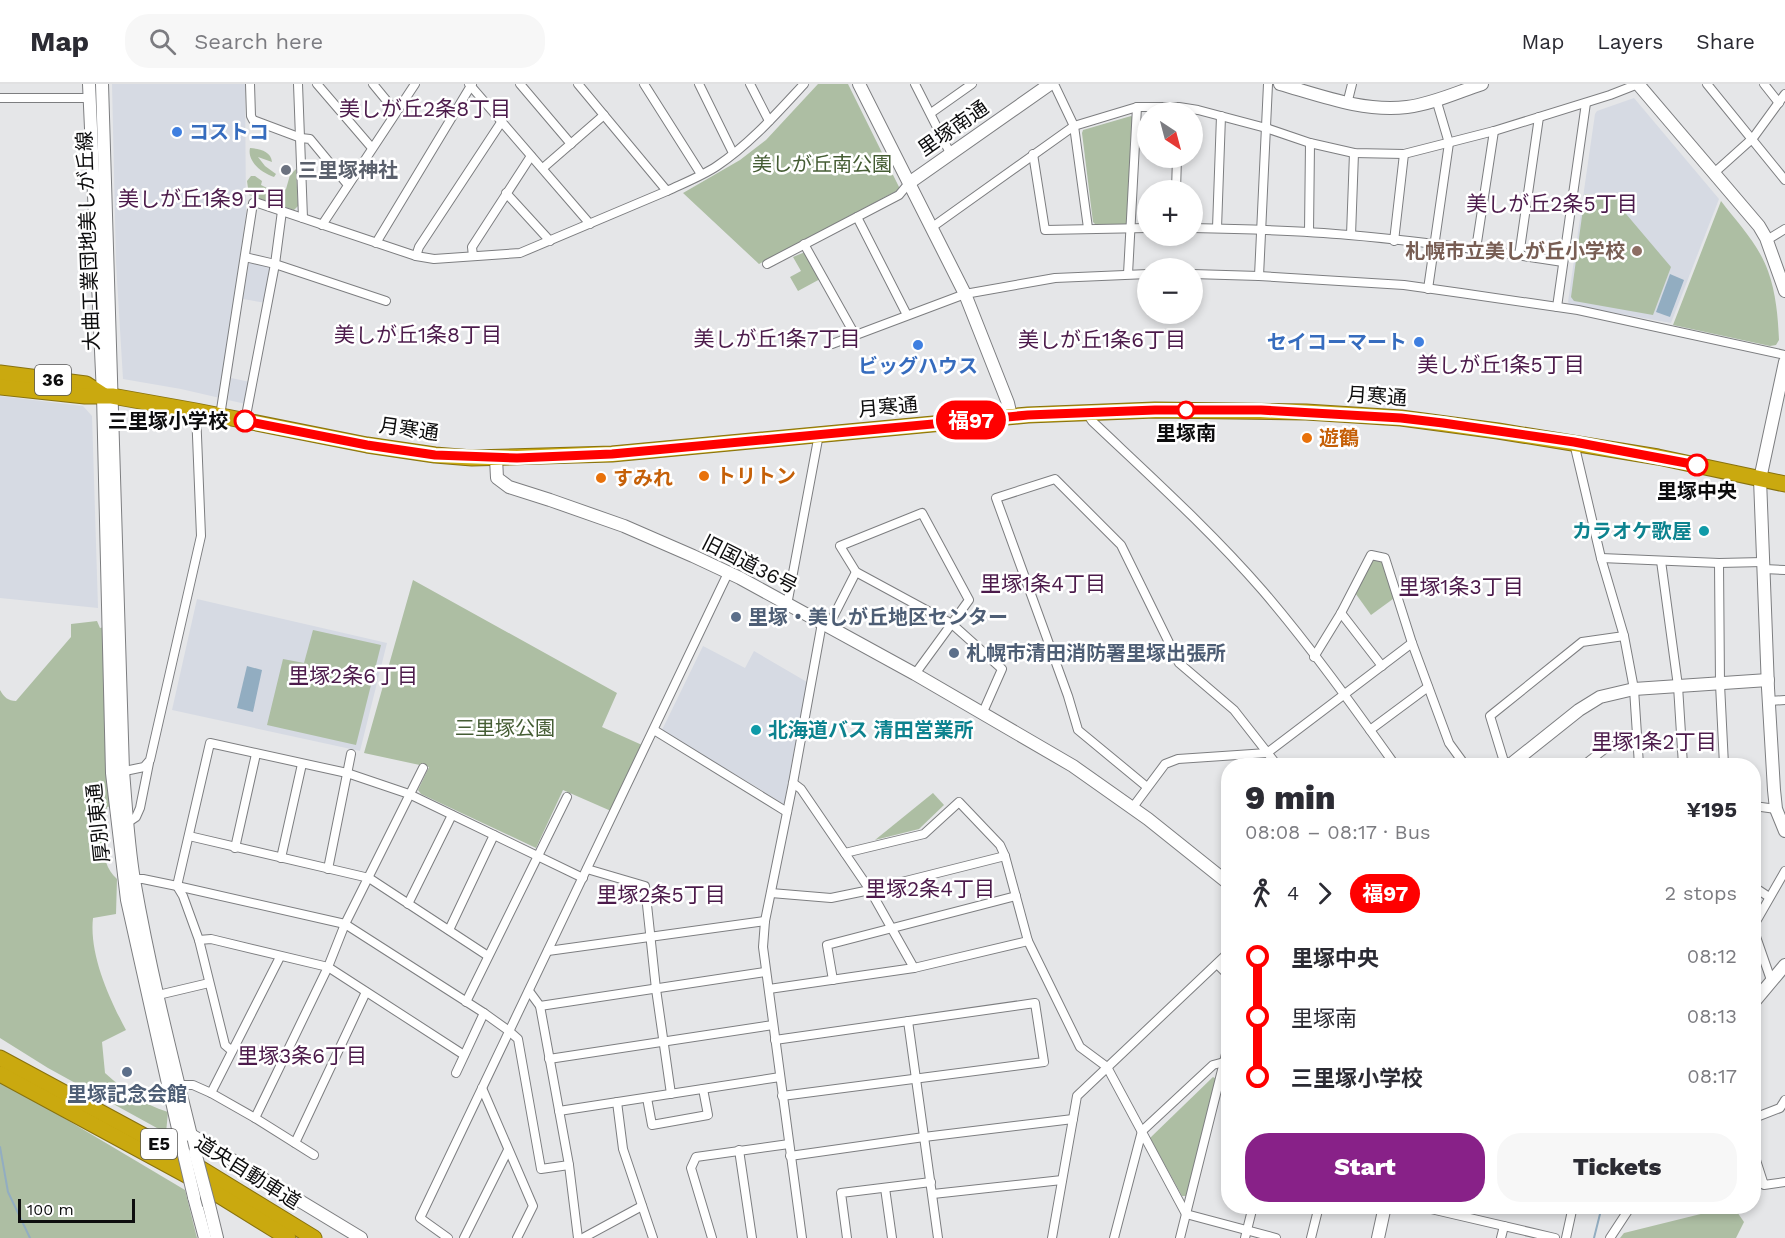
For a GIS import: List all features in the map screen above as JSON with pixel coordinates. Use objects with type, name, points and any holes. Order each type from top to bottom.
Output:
[{"type":"highway","name":"月寒通","points":[[0,373],[86,384],[108,396]]},
{"type":"highway","name":"月寒通","points":[[0,387],[85,396],[108,396],[435,455],[496,458],[612,454],[1011,416],[1086,412],[1261,410],[1389,417],[1443,423],[1574,442],[1785,484]]},
{"type":"highway","name":"道央自動車道","points":[[0,1058],[172,1151],[314,1238]]},
{"type":"highway","name":"道央自動車道","points":[[0,1074],[188,1176],[288,1238]]},
{"type":"street","name":"大曲工業団地美しが丘線","points":[[89,84],[108,396]]},
{"type":"street","name":"大曲工業団地美しが丘線","points":[[102,84],[108,396]]},
{"type":"street","points":[[250,84],[253,120],[301,138],[310,139],[348,185]]},
{"type":"street","points":[[298,84],[303,218]]},
{"type":"street","points":[[317,84],[372,148]]},
{"type":"street","points":[[373,84],[396,112]]},
{"type":"street","points":[[322,225],[415,84]]},
{"type":"street","points":[[376,243],[471,84],[590,224]]},
{"type":"street","points":[[520,84],[571,144]]},
{"type":"street","points":[[578,84],[667,191]]},
{"type":"street","points":[[644,84],[701,174]]},
{"type":"street","points":[[699,84],[733,153]]},
{"type":"street","points":[[750,84],[769,121]]},
{"type":"street","points":[[859,84],[965,294],[1011,416]]},
{"type":"street","points":[[915,84],[950,153]]},
{"type":"street","points":[[1052,84],[1074,126],[1088,228]]},
{"type":"street","name":"里塚南通","points":[[909,183],[1052,84]]},
{"type":"street","points":[[1259,276],[1268,84]]},
{"type":"street","points":[[1280,84],[1347,104],[1378,109],[1409,107],[1482,84]]},
{"type":"street","points":[[1347,104],[1352,84]]},
{"type":"street","points":[[1203,113],[1221,116],[1310,143],[1354,153],[1404,154],[1494,131],[1586,103],[1638,84],[1759,226],[1767,240],[1785,291]]},
{"type":"street","points":[[1707,84],[1784,177]]},
{"type":"street","points":[[1764,84],[1779,103]]},
{"type":"street","points":[[220,416],[253,203],[416,256],[434,259],[520,253],[667,191],[716,166],[750,140],[801,85]]},
{"type":"street","points":[[931,113],[966,86]]},
{"type":"street","points":[[1714,173],[1753,138],[1785,94]]},
{"type":"street","points":[[0,98],[90,98]]},
{"type":"street","points":[[1428,288],[1449,143],[1436,99]]},
{"type":"street","points":[[1557,308],[1586,103]]},
{"type":"street","points":[[930,228],[1074,126],[1137,107],[1128,274]]},
{"type":"street","points":[[543,168],[604,115]]},
{"type":"street","points":[[1217,228],[1221,116]]},
{"type":"street","points":[[1519,256],[1539,117]]},
{"type":"street","points":[[416,256],[419,247],[502,121]]},
{"type":"street","points":[[1476,249],[1494,131]]},
{"type":"street","points":[[1309,232],[1310,143]]},
{"type":"street","points":[[1351,235],[1354,153]]},
{"type":"street","points":[[1033,154],[1045,230],[1137,228]]},
{"type":"street","points":[[1394,241],[1404,154]]},
{"type":"street","points":[[473,256],[472,248],[531,156]]},
{"type":"street","points":[[767,264],[899,195],[909,183]]},
{"type":"street","points":[[507,193],[550,241]]},
{"type":"street","points":[[245,421],[275,264],[282,211]]},
{"type":"street","points":[[856,217],[907,315]]},
{"type":"street","points":[[1203,228],[1351,235],[1476,249],[1563,262]]},
{"type":"street","points":[[1767,240],[1785,229]]},
{"type":"street","points":[[804,244],[855,335]]},
{"type":"street","points":[[245,258],[275,264],[386,301]]},
{"type":"street","points":[[832,344],[965,294],[1055,278],[1137,274]]},
{"type":"street","points":[[1203,274],[1428,288],[1578,310],[1785,355]]},
{"type":"street","points":[[1785,362],[1760,479],[1776,809],[1785,831]]},
{"type":"street","name":"厚別東通","points":[[108,396],[118,772],[129,879],[153,997],[186,1138],[194,1197],[205,1238]]},
{"type":"street","points":[[127,823],[136,817],[140,808],[201,536],[196,411]]},
{"type":"street","points":[[1086,412],[1092,421],[1204,528],[1263,592],[1390,758]]},
{"type":"street","points":[[787,605],[819,434]]},
{"type":"street","points":[[1574,442],[1600,558],[1624,636],[1634,688],[1638,758]]},
{"type":"street","name":"旧国道36号","points":[[496,458],[497,478],[509,488],[624,526],[728,573],[983,712],[1073,766],[1133,807],[1221,877]]},
{"type":"street","points":[[1147,787],[1078,729],[996,498],[1055,479],[1121,545],[1179,663],[1234,710],[1272,758]]},
{"type":"street","points":[[915,674],[951,624],[969,600],[922,513],[840,546],[856,572],[951,624],[1002,669],[983,712]]},
{"type":"street","points":[[1314,657],[1341,613],[1371,555],[1385,558],[1428,687],[1449,743],[1460,758]]},
{"type":"street","points":[[1600,558],[1719,563],[1785,570]]},
{"type":"street","points":[[1661,561],[1678,686],[1683,758]]},
{"type":"street","points":[[1719,563],[1720,684],[1724,758]]},
{"type":"street","points":[[802,1238],[765,972],[763,947],[765,921],[825,625],[856,572]]},
{"type":"street","points":[[448,1238],[420,1218],[728,573]]},
{"type":"street","points":[[1341,613],[1382,666]]},
{"type":"street","points":[[1502,758],[1490,716],[1582,642],[1624,636]]},
{"type":"street","points":[[1133,807],[1165,764],[1178,759],[1268,753],[1412,643]]},
{"type":"street","points":[[1522,758],[1579,710],[1600,698],[1634,688],[1768,680]]},
{"type":"street","points":[[1370,730],[1428,687]]},
{"type":"street","points":[[1769,700],[1785,700]]},
{"type":"street","points":[[654,730],[787,812]]},
{"type":"street","points":[[1593,758],[1606,748],[1637,739]]},
{"type":"street","points":[[232,1051],[225,1045],[199,940],[177,886],[210,743],[347,773],[409,794],[494,835],[585,874],[645,886],[656,989],[671,1094]]},
{"type":"street","points":[[235,848],[256,754]]},
{"type":"street","points":[[328,869],[351,754]]},
{"type":"street","points":[[118,772],[140,768],[149,763]]},
{"type":"street","points":[[281,858],[302,764]]},
{"type":"street","points":[[255,1118],[328,967],[345,924],[423,768]]},
{"type":"street","name":"厚別東通","points":[[118,772],[127,823],[129,879]]},
{"type":"street","points":[[793,783],[801,789],[870,890],[914,968]]},
{"type":"street","points":[[466,1002],[567,797]]},
{"type":"street","points":[[844,853],[924,834],[959,802],[1000,845],[1028,941],[1080,1047],[1107,1067],[1186,1214],[1246,1234],[1276,1238]]},
{"type":"street","points":[[1761,807],[1776,809]]},
{"type":"street","points":[[408,904],[452,815]]},
{"type":"street","points":[[449,930],[494,835]]},
{"type":"street","points":[[189,837],[369,878],[488,956]]},
{"type":"street","points":[[771,893],[831,898],[1005,856]]},
{"type":"street","points":[[1761,912],[1785,871]]},
{"type":"street","points":[[129,879],[177,886],[345,924],[484,1013],[518,1039],[541,1169],[569,1165]]},
{"type":"street","points":[[1761,892],[1769,897]]},
{"type":"street","points":[[833,980],[827,945],[1016,896]]},
{"type":"street","points":[[548,951],[765,921]]},
{"type":"street","points":[[199,940],[211,939],[328,967],[464,1055]]},
{"type":"street","points":[[769,988],[914,968],[1028,941]]},
{"type":"street","points":[[1761,951],[1771,980]]},
{"type":"street","points":[[211,1094],[280,957]]},
{"type":"street","points":[[1052,1238],[1077,1096],[1221,960]]},
{"type":"street","points":[[1217,964],[1221,968]]},
{"type":"street","points":[[1761,993],[1785,965]]},
{"type":"street","points":[[540,1006],[765,972]]},
{"type":"street","points":[[153,997],[209,983]]},
{"type":"street","points":[[529,991],[540,1006],[569,1165],[578,1238]]},
{"type":"street","points":[[295,1143],[366,992]]},
{"type":"street","points":[[775,1040],[1035,1003],[1044,1062],[782,1096]]},
{"type":"street","points":[[456,1073],[484,1013]]},
{"type":"street","points":[[908,1021],[938,1238]]},
{"type":"street","points":[[549,1059],[773,1025]]},
{"type":"street","points":[[1114,1238],[1142,1131],[1213,1065],[1221,1063]]},
{"type":"street","points":[[1180,1238],[1221,1074]]},
{"type":"street","points":[[559,1111],[780,1077]]},
{"type":"street","points":[[174,1085],[193,1085],[211,1094],[314,1155]]},
{"type":"street","points":[[482,1088],[533,1206],[517,1238]]},
{"type":"street","points":[[647,1098],[652,1125],[708,1115],[703,1089]]},
{"type":"street","points":[[1761,1115],[1780,1108],[1785,1100]]},
{"type":"street","points":[[617,1102],[623,1149],[654,1238]]},
{"type":"street","points":[[790,1156],[1073,1119]]},
{"type":"street","points":[[186,1138],[361,1238]]},
{"type":"street","name":"厚別東通","points":[[186,1138],[195,1152],[218,1238]]},
{"type":"street","points":[[712,1238],[691,1168],[696,1157],[789,1144]]},
{"type":"street","points":[[464,1238],[508,1149]]},
{"type":"street","points":[[739,1150],[752,1238]]},
{"type":"street","points":[[1761,1176],[1764,1185],[1785,1182]]},
{"type":"street","points":[[933,1194],[1062,1180]]},
{"type":"street","points":[[847,1238],[841,1193],[931,1182]]},
{"type":"street","points":[[885,1188],[892,1238]]},
{"type":"street","points":[[583,1238],[642,1206]]},
{"type":"street","points":[[1246,1234],[1251,1214]]},
{"type":"street","points":[[1311,1238],[1317,1214]]},
{"type":"street","points":[[1378,1238],[1383,1214]]},
{"type":"street","points":[[1452,1214],[1555,1238]]},
{"type":"street","points":[[1566,1238],[1571,1214]]},
{"type":"street","points":[[1610,1238],[1626,1214]]},
{"type":"street","points":[[1501,1238],[1504,1226]]},
{"type":"street","points":[[601,1228],[605,1238]]},
{"type":"shaded area","points":[[112,84],[245,84],[246,213],[220,398],[123,379],[116,263]]},
{"type":"shaded area","name":"札幌市立美しが丘小学校","points":[[1634,98],[1719,199],[1671,323],[1570,305],[1568,302],[1595,114],[1597,111]]},
{"type":"shaded area","points":[[249,261],[272,266],[266,303],[243,299]]},
{"type":"shaded area","points":[[231,378],[250,382],[246,404],[228,400]]},
{"type":"shaded area","points":[[0,396],[83,406],[92,416],[98,608],[0,598]]},
{"type":"shaded area","points":[[197,599],[387,643],[360,751],[172,710]]},
{"type":"shaded area","points":[[703,646],[745,668],[754,651],[807,682],[784,804],[662,730]]},
{"type":"green space","name":"美しが丘南公園","points":[[818,84],[848,84],[900,189],[759,264],[683,193],[740,160],[766,140]]},
{"type":"green space","points":[[1131,116],[1134,118],[1127,224],[1096,225],[1093,222],[1082,133],[1083,130]]},
{"type":"green space","points":[[250,148],[270,155],[272,162],[258,157],[276,174],[274,177],[256,166],[251,158]]},
{"type":"green space","points":[[296,169],[298,206],[294,210],[249,195],[247,181],[251,176],[262,181],[261,185],[269,189],[275,187],[278,189],[277,196],[286,189],[290,175]]},
{"type":"green space","points":[[1585,194],[1618,197],[1621,208],[1671,267],[1653,315],[1574,301],[1571,297]]},
{"type":"green space","points":[[1721,201],[1753,243],[1768,271],[1777,314],[1779,340],[1776,345],[1770,346],[1673,325]]},
{"type":"green space","points":[[805,252],[822,278],[798,291],[790,277],[801,271],[793,257]]},
{"type":"green space","points":[[1371,555],[1385,558],[1397,596],[1371,615],[1353,590]]},
{"type":"green space","name":"三里塚公園","points":[[413,580],[617,693],[602,727],[642,745],[611,811],[563,790],[536,848],[421,794],[418,790],[429,767],[364,753]]},
{"type":"green space","points":[[97,621],[100,628],[104,627],[108,772],[106,776],[107,784],[113,787],[112,806],[107,807],[103,845],[107,864],[117,879],[116,914],[93,918],[93,932],[97,961],[102,976],[126,1030],[102,1042],[105,1073],[134,1096],[168,1112],[166,1133],[48,1068],[0,1038],[0,690],[6,698],[16,701],[71,637],[71,624]]},
{"type":"green space","points":[[313,630],[381,645],[356,745],[267,725],[283,659],[304,663]]},
{"type":"green space","points":[[933,793],[944,805],[919,829],[875,840]]},
{"type":"green space","points":[[1213,1077],[1218,1080],[1187,1196],[1182,1196],[1150,1138]]},
{"type":"green space","points":[[0,1080],[185,1190],[197,1238],[0,1238]]},
{"type":"green space","points":[[1701,1214],[1738,1214],[1744,1222],[1736,1238],[1620,1238],[1624,1233]]},
{"type":"water","points":[[1670,274],[1684,280],[1670,317],[1656,312]]},
{"type":"water","points":[[247,666],[262,670],[253,712],[237,708]]},
{"type":"waterway","points":[[0,1147],[8,1192],[30,1238]]},
{"type":"waterway","points":[[1594,1238],[1600,1214]]},
{"type":"bus line","name":"福97","points":[[245,421],[367,445],[435,455],[517,458],[612,454],[1028,415],[1155,410],[1261,410],[1401,418],[1443,423],[1574,442],[1697,465]]},
{"type":"place","name":"コストコ","points":[[177,132]]},
{"type":"place","name":"三里塚神社","points":[[286,170]]},
{"type":"place","name":"札幌市立美しが丘小学校","points":[[1637,251]]},
{"type":"place","name":"セイコーマート","points":[[1419,342]]},
{"type":"place","name":"ビッグハウス","points":[[918,345]]},
{"type":"place","name":"里塚南","points":[[1186,410]]},
{"type":"place","name":"三里塚小学校","points":[[245,421]]},
{"type":"place","name":"遊鶴","points":[[1307,438]]},
{"type":"place","name":"里塚中央","points":[[1697,465]]},
{"type":"place","name":"トリトン","points":[[704,476]]},
{"type":"place","name":"すみれ","points":[[601,478]]},
{"type":"place","name":"カラオケ歌屋","points":[[1704,531]]},
{"type":"place","name":"里塚・美しが丘地区センター","points":[[736,617]]},
{"type":"place","name":"札幌市清田消防署里塚出張所","points":[[954,653]]},
{"type":"place","name":"北海道バス 清田営業所","points":[[756,730]]},
{"type":"place","name":"里塚記念会館","points":[[127,1072]]},
{"type":"district","name":"美しが丘2条8丁目","points":[[425,109]]},
{"type":"district","name":"美しが丘1条9丁目","points":[[202,199]]},
{"type":"district","name":"美しが丘2条5丁目","points":[[1552,204]]},
{"type":"district","name":"美しが丘1条8丁目","points":[[418,335]]},
{"type":"district","name":"美しが丘1条7丁目","points":[[777,339]]},
{"type":"district","name":"美しが丘1条6丁目","points":[[1102,340]]},
{"type":"district","name":"美しが丘1条5丁目","points":[[1501,365]]},
{"type":"district","name":"里塚1条4丁目","points":[[1043,584]]},
{"type":"district","name":"里塚1条3丁目","points":[[1461,587]]},
{"type":"district","name":"里塚2条6丁目","points":[[353,676]]},
{"type":"district","name":"里塚1条2丁目","points":[[1654,742]]},
{"type":"district","name":"里塚2条4丁目","points":[[930,889]]},
{"type":"district","name":"里塚2条5丁目","points":[[661,895]]},
{"type":"district","name":"里塚3条6丁目","points":[[302,1056]]}]
